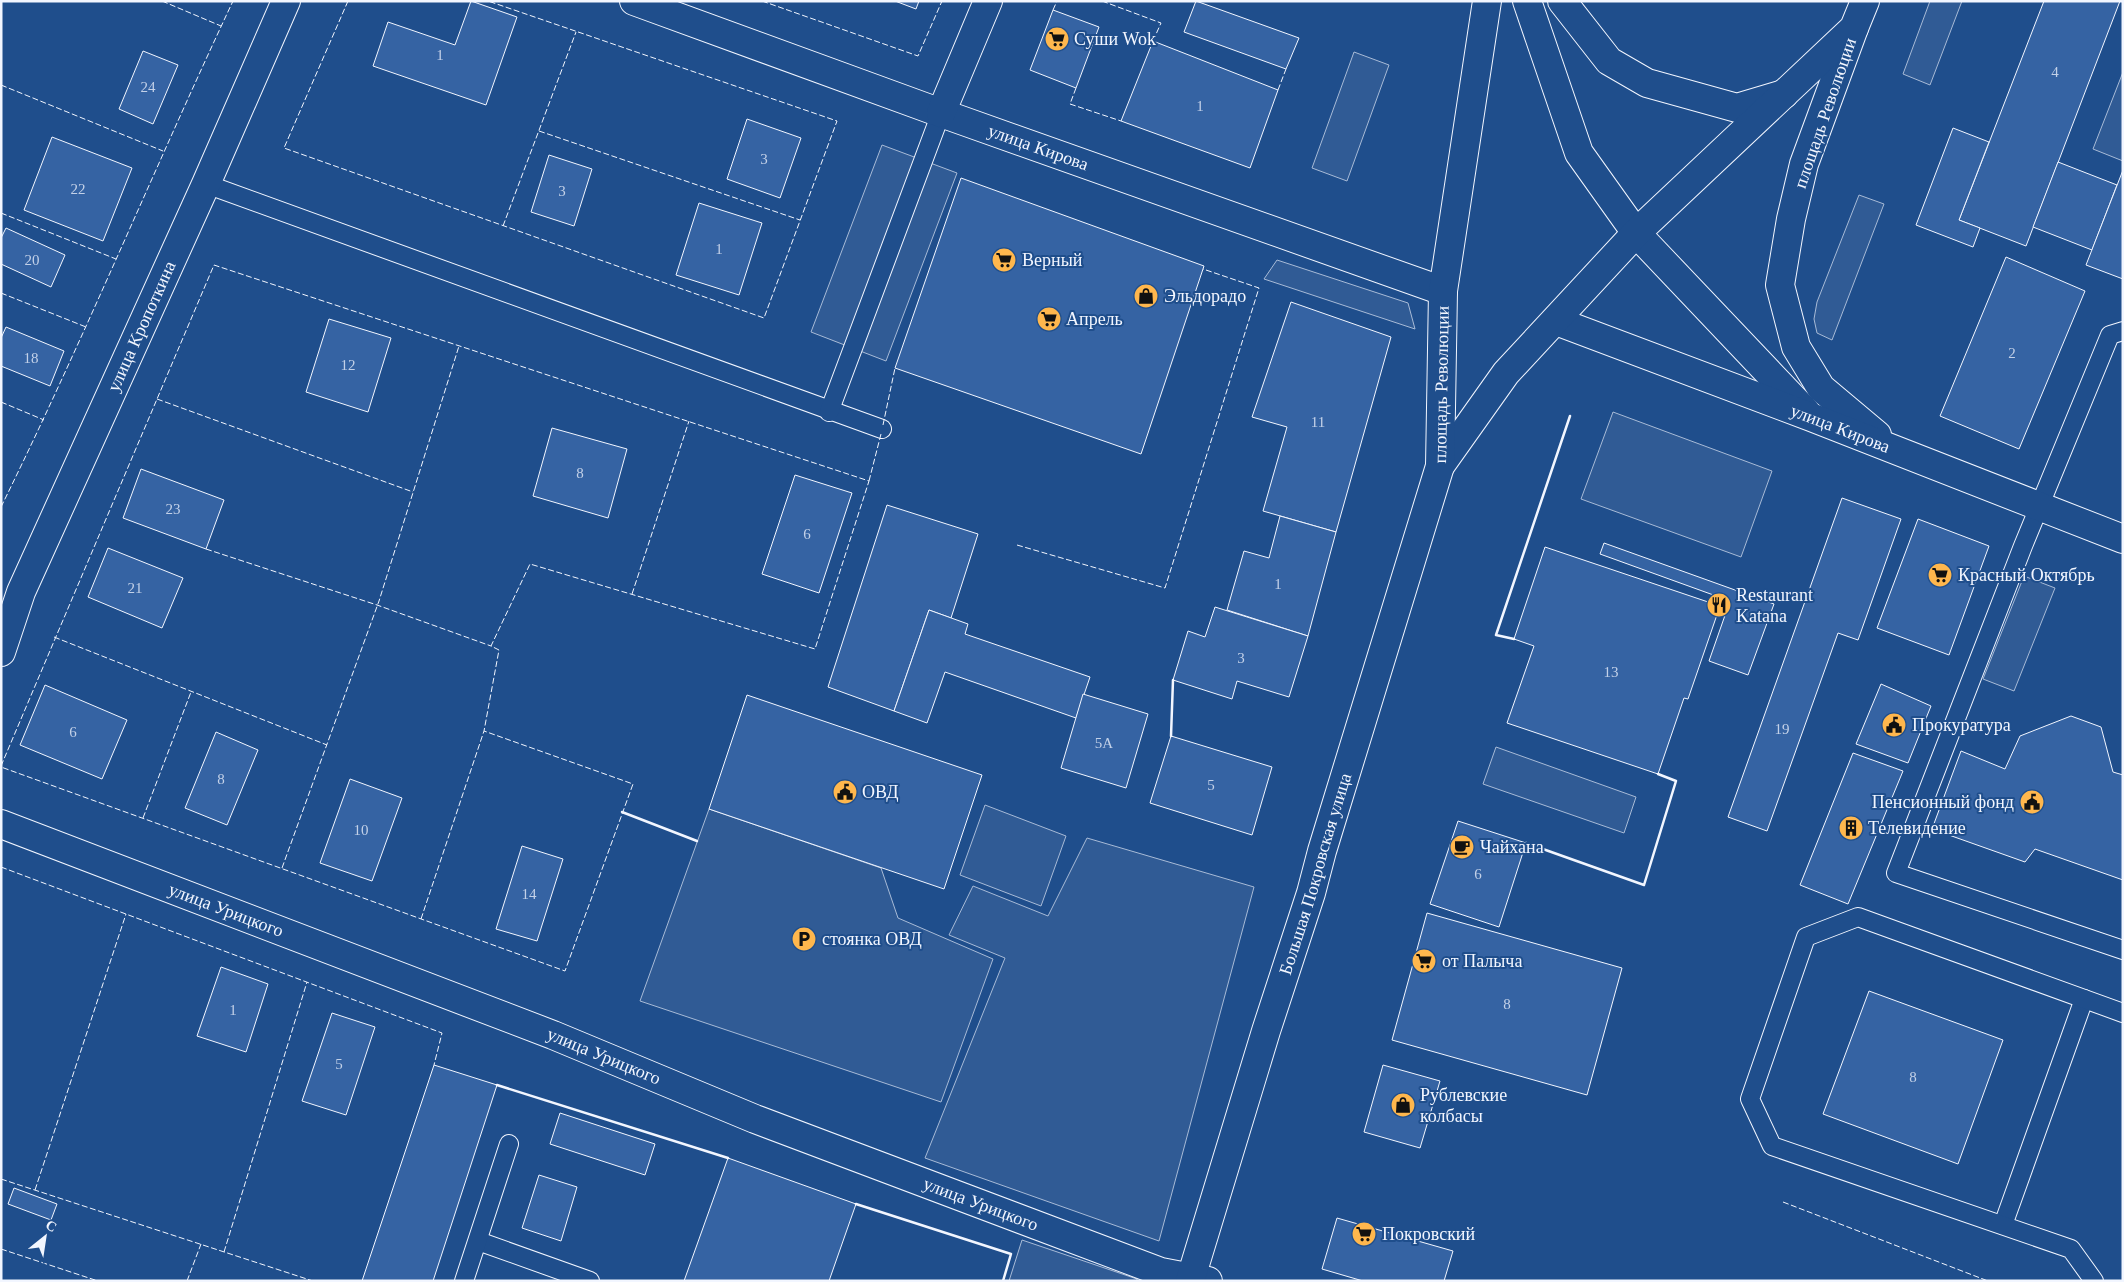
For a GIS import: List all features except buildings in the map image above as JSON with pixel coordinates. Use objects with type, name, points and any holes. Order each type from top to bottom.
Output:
[{"type":"street","name":"улица Кропоткина","points":[[1,652],[21,592],[206,184],[286,1]]},
{"type":"street","name":"улица Кирова","points":[[634,1],[941,113],[1443,291]]},
{"type":"street","points":[[941,113],[988,1]]},
{"type":"street","name":"площадь Революции","points":[[1440,466],[1443,291],[1487,1]]},
{"type":"street","points":[[1527,1],[1579,153],[1636,233],[1810,417]]},
{"type":"street","name":"площадь Революции","points":[[1562,1],[1609,61],[1647,83],[1738,108],[1784,94]]},
{"type":"street","name":"площадь Революции","points":[[1865,1],[1804,164],[1791,219],[1780,284],[1796,347],[1821,388],[1897,452]]},
{"type":"street","name":"площадь Революции","points":[[1440,466],[1506,373],[1636,233],[1854,28]]},
{"type":"street","name":"улица Кирова","points":[[1556,321],[1810,417],[2123,539]]},
{"type":"street","name":"Большая Покровская улица","points":[[1197,1279],[1266,1030],[1311,893],[1322,851],[1440,466]]},
{"type":"street","name":"улица Урицкого","points":[[1,824],[553,1035],[755,1119],[1162,1272],[1197,1279]]},
{"type":"lane","points":[[829,412],[941,113]]},
{"type":"lane","points":[[206,184],[829,412],[882,429]]},
{"type":"lane","points":[[2123,331],[2110,335],[1896,873],[2123,950]]},
{"type":"lane","points":[[2094,1281],[2071,1249],[1772,1146],[1750,1099],[1806,937],[1858,917],[2123,1013]]},
{"type":"lane","points":[[2003,1225],[2084,999]]},
{"type":"lane","points":[[464,1281],[510,1144]]},
{"type":"lane","points":[[478,1241],[590,1281]]},
{"type":"shaded area","points":[[1930,1],[1962,1],[1930,85],[1903,74]]},
{"type":"shaded area","points":[[1354,52],[1389,65],[1347,181],[1312,168]]},
{"type":"shaded area","points":[[2123,72],[2123,161],[2093,149]]},
{"type":"shaded area","points":[[882,145],[957,173],[886,361],[811,332]]},
{"type":"shaded area","points":[[1859,195],[1884,204],[1832,340],[1817,333],[1814,319],[1817,302]]},
{"type":"shaded area","points":[[1277,260],[1408,303],[1415,329],[1264,279]]},
{"type":"shaded area","points":[[1613,412],[1772,471],[1741,557],[1581,499]]},
{"type":"shaded area","points":[[2024,576],[2055,588],[2014,691],[1983,679]]},
{"type":"shaded area","points":[[1496,747],[1636,797],[1624,833],[1483,784]]},
{"type":"shaded area","points":[[985,805],[1066,836],[1041,906],[960,875]]},
{"type":"shaded area","name":"стоянка ОВД","points":[[709,809],[881,868],[898,918],[993,959],[941,1102],[640,1001]]},
{"type":"shaded area","points":[[1087,838],[1254,887],[1159,1241],[925,1158],[1005,958],[949,935],[973,886],[1048,916]]},
{"type":"shaded area","points":[[1022,1240],[1137,1279],[1137,1281],[1009,1281]]},
{"type":"fence","points":[[162,1],[221,26]]},
{"type":"fence","points":[[1,507],[61,382],[233,1]]},
{"type":"fence","points":[[348,1],[284,148],[764,318],[837,121],[488,1]]},
{"type":"fence","points":[[762,1],[918,56],[942,1]]},
{"type":"fence","points":[[1053,10],[1057,1]]},
{"type":"fence","points":[[1102,1],[1161,23],[1153,41]]},
{"type":"fence","points":[[503,226],[576,32]]},
{"type":"fence","points":[[1278,90],[1286,69]]},
{"type":"fence","points":[[1,85],[163,151]]},
{"type":"fence","points":[[1076,88],[1070,104],[1121,121]]},
{"type":"fence","points":[[539,131],[800,220]]},
{"type":"fence","points":[[1,213],[116,259]]},
{"type":"fence","points":[[1,766],[214,265],[869,481],[815,649],[530,564],[491,646],[499,650],[484,731],[633,784],[565,971],[1,767]]},
{"type":"fence","points":[[1017,545],[1165,588],[1259,288],[1203,269]]},
{"type":"fence","points":[[1,293],[86,327]]},
{"type":"fence","points":[[282,868],[379,601],[459,346]]},
{"type":"fence","points":[[883,425],[895,368]]},
{"type":"fence","points":[[157,399],[413,492]]},
{"type":"fence","points":[[1,402],[44,420]]},
{"type":"fence","points":[[632,594],[689,421]]},
{"type":"fence","points":[[869,481],[881,434]]},
{"type":"fence","points":[[206,549],[377,605],[491,646]]},
{"type":"fence","points":[[54,637],[327,745]]},
{"type":"fence","points":[[143,818],[191,692]]},
{"type":"fence","points":[[421,919],[484,731]]},
{"type":"fence","points":[[1,867],[442,1033],[434,1065]]},
{"type":"fence","points":[[35,1190],[126,914]]},
{"type":"fence","points":[[224,1252],[307,982]]},
{"type":"fence","points":[[1,1179],[313,1281]]},
{"type":"fence","points":[[1783,1202],[1988,1281]]},
{"type":"fence","points":[[187,1281],[201,1244]]},
{"type":"fence","points":[[1,1249],[98,1281]]},
{"type":"wall","points":[[1514,639],[1496,635],[1570,416]]},
{"type":"wall","points":[[1171,736],[1173,680]]},
{"type":"wall","points":[[1526,843],[1644,885],[1676,781],[1658,774]]},
{"type":"wall","points":[[622,812],[697,841]]},
{"type":"wall","points":[[497,1085],[728,1158]]},
{"type":"wall","points":[[856,1204],[1011,1254],[1003,1281]]},
{"type":"place","name":"Суши Wok","points":[[1057,39]]},
{"type":"place","name":"Верный","points":[[1004,260]]},
{"type":"place","name":"Эльдорадо","points":[[1146,296]]},
{"type":"place","name":"Апрель","points":[[1049,319]]},
{"type":"place","name":"Красный Октябрь","points":[[1940,575]]},
{"type":"place","name":"Restaurant Katana","points":[[1719,605]]},
{"type":"place","name":"Прокуратура","points":[[1894,725]]},
{"type":"place","name":"ОВД","points":[[845,792]]},
{"type":"place","name":"Пенсионный фонд","points":[[2032,802]]},
{"type":"place","name":"Телевидение","points":[[1851,828]]},
{"type":"place","name":"Чайхана","points":[[1462,847]]},
{"type":"place","name":"стоянка ОВД","points":[[804,939]]},
{"type":"place","name":"от Палыча","points":[[1424,961]]},
{"type":"place","name":"Рублевские колбасы","points":[[1403,1105]]},
{"type":"place","name":"Покровский","points":[[1364,1234]]}]
